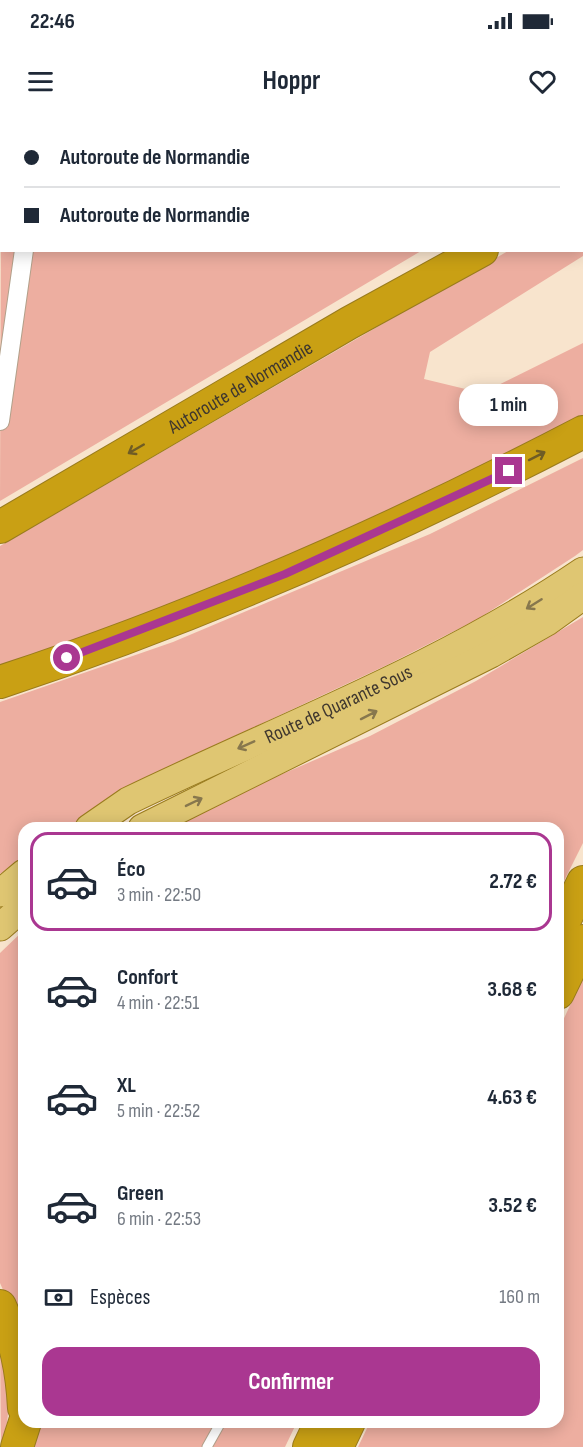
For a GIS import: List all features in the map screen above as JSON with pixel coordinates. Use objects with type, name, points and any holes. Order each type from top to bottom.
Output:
[{"type":"highway","points":[[349,323],[439,252]]},
{"type":"highway","name":"Autoroute de Normandie","points":[[0,526],[349,323],[478,252]]},
{"type":"highway","points":[[0,682],[132,635],[285,574],[472,490],[583,432]]},
{"type":"highway","points":[[564,922],[583,882]]},
{"type":"highway","points":[[564,981],[583,941]]},
{"type":"highway","points":[[0,1306],[12,1332],[18,1356]]},
{"type":"highway","points":[[17,1447],[23,1428]]},
{"type":"highway","points":[[309,1447],[318,1428]]},
{"type":"highway","points":[[337,1447],[346,1428]]},
{"type":"main road","name":"Route de Quarante Sous","points":[[98,822],[128,801],[469,641],[534,605],[583,571]]},
{"type":"main road","name":"Route de Quarante Sous","points":[[154,822],[491,654],[547,622],[583,596]]},
{"type":"main road","points":[[0,893],[18,878]]},
{"type":"main road","points":[[0,927],[18,911]]},
{"type":"street","points":[[0,421],[24,252]]},
{"type":"lane","points":[[207,1447],[217,1428]]},
{"type":"shaded area","points":[[1,252],[419,252],[0,501]]},
{"type":"shaded area","points":[[506,252],[583,252],[583,256],[430,352],[424,379],[482,393],[583,343],[583,417],[409,504],[216,586],[0,671],[0,546]]},
{"type":"shaded area","points":[[583,458],[583,550],[575,556],[478,619],[387,665],[141,780],[78,822],[18,822],[18,862],[0,874],[0,702],[173,642],[430,534]]},
{"type":"shaded area","points":[[583,617],[583,843],[564,881],[564,822],[182,822],[234,795],[370,736],[476,681]]},
{"type":"shaded area","points":[[18,936],[18,1324],[0,1283],[0,953]]},
{"type":"shaded area","points":[[583,978],[583,1447],[358,1447],[367,1428],[564,1428],[564,1018]]},
{"type":"shaded area","points":[[0,1340],[6,1366],[8,1394],[7,1421],[1,1447]]},
{"type":"shaded area","points":[[34,1428],[294,1428],[285,1447],[30,1447]]},
{"type":"route","points":[[67,658],[132,635],[285,574],[382,532],[509,471]]}]
